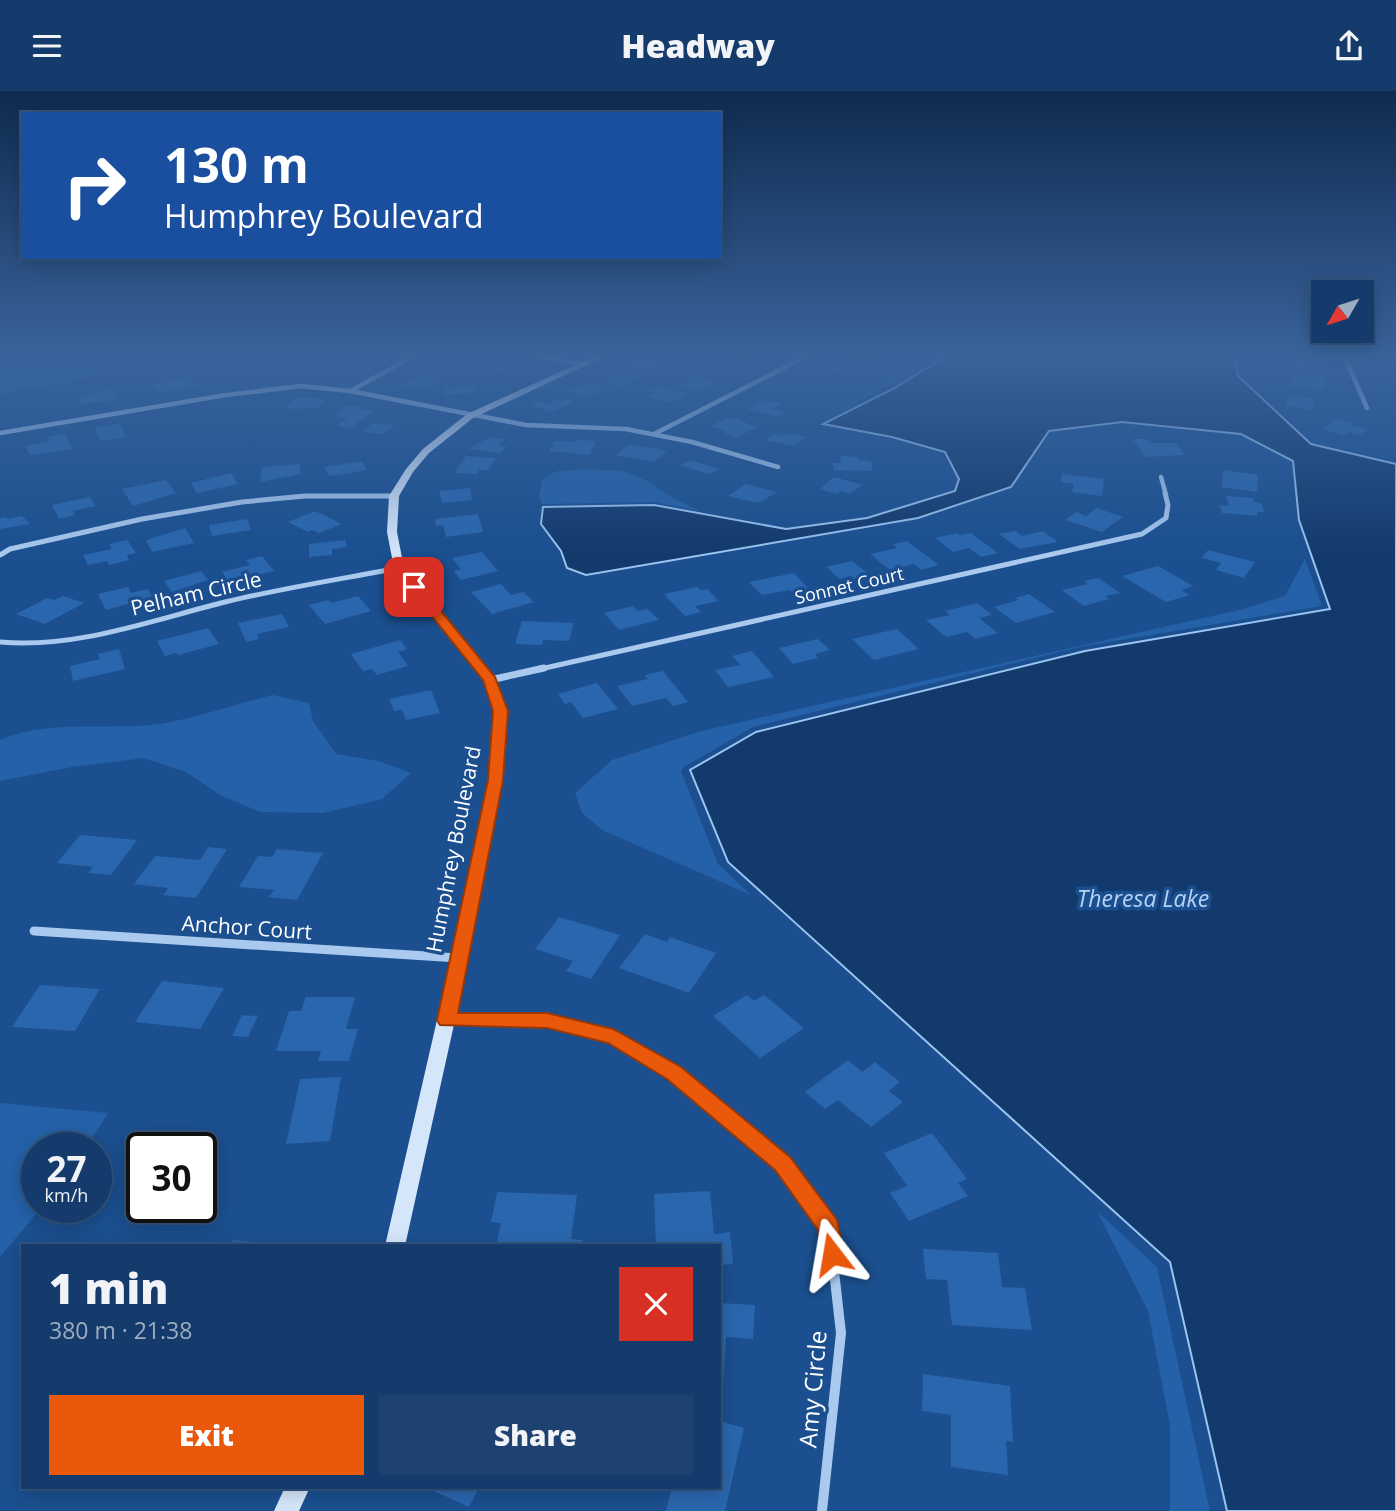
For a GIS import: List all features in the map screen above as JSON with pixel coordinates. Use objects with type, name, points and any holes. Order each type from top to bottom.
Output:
[{"type":"street","points":[[0,433],[71,421]]},
{"type":"street","name":"Humphrey Boulevard","points":[[395,1244],[496,780],[500,711],[490,680],[399,568],[392,532],[394,496],[409,471],[426,451],[463,421]]},
{"type":"street","points":[[503,421],[654,433],[778,467]]},
{"type":"street","points":[[654,433],[677,421]]},
{"type":"street","name":"Sonnet Court","points":[[490,680],[1142,534],[1167,519],[1170,511],[1161,477]]},
{"type":"street","points":[[0,555],[10,549],[113,525],[223,505],[279,497],[394,496]]},
{"type":"street","name":"Pelham Circle","points":[[0,642],[34,645],[69,639],[255,595],[399,568]]},
{"type":"street","name":"Anchor Court","points":[[34,931],[459,958]]},
{"type":"street","name":"Amy Circle","points":[[446,1020],[547,1021],[613,1037],[674,1073],[782,1164],[829,1227],[841,1333],[822,1511]]},
{"type":"street","points":[[286,1511],[297,1489]]},
{"type":"shaded area","points":[[557,471],[622,471],[648,481],[671,497],[699,511],[655,502],[542,504],[539,496],[543,478]]},
{"type":"shaded area","points":[[1305,559],[1322,606],[1080,647],[753,727],[684,767],[681,771],[718,864],[751,895],[602,830],[582,813],[575,793],[612,760],[701,731],[1244,609],[1285,596]]},
{"type":"shaded area","points":[[273,695],[309,703],[313,721],[336,754],[378,761],[411,773],[382,799],[323,813],[260,812],[220,795],[186,772],[144,758],[72,767],[0,781],[0,740],[20,733],[62,727],[170,722]]},
{"type":"shaded area","points":[[0,1103],[108,1113],[96,1132],[21,1132],[21,1223],[28,1223],[0,1257]]},
{"type":"shaded area","points":[[1097,1211],[1157,1267],[1210,1511],[1170,1511],[1170,1425],[1148,1311]]},
{"type":"water","name":"Theresa Lake","points":[[828,421],[1287,421],[1311,444],[1396,464],[1396,1511],[1227,1511],[1170,1262],[728,862],[690,770],[756,732],[1085,651],[1330,609],[1299,520],[1293,461],[1241,434],[1122,422],[1049,431],[1011,487],[918,518],[586,575],[567,568],[561,551],[541,524],[543,507],[654,505],[786,529],[867,518],[955,491],[959,479],[945,452],[892,437],[823,424]]},
{"type":"building","points":[[344,421],[360,421],[350,428],[337,426]]},
{"type":"building","points":[[721,421],[743,421],[757,427],[736,438],[710,426]]},
{"type":"building","points":[[1333,421],[1345,421],[1368,430],[1361,435],[1349,432],[1344,435],[1322,429]]},
{"type":"building","points":[[373,423],[395,425],[384,434],[362,432]]},
{"type":"building","points":[[120,424],[126,437],[101,441],[95,428]]},
{"type":"building","points":[[787,433],[805,437],[794,446],[765,440],[773,434],[784,436]]},
{"type":"building","points":[[65,434],[73,449],[30,455],[25,446],[50,441],[48,437]]},
{"type":"building","points":[[490,437],[505,439],[498,446],[507,447],[500,453],[468,449]]},
{"type":"building","points":[[1133,439],[1147,439],[1151,443],[1176,443],[1185,455],[1145,457]]},
{"type":"building","points":[[554,441],[596,441],[590,455],[549,451]]},
{"type":"building","points":[[629,444],[667,451],[654,462],[616,455]]},
{"type":"building","points":[[466,456],[496,458],[488,470],[479,470],[477,474],[454,473]]},
{"type":"building","points":[[840,456],[871,461],[873,471],[834,470],[833,463],[841,463]]},
{"type":"building","points":[[690,460],[719,469],[709,474],[680,465]]},
{"type":"building","points":[[362,461],[367,470],[329,476],[324,467]]},
{"type":"building","points":[[300,464],[300,474],[260,482],[262,467]]},
{"type":"building","points":[[1223,470],[1258,475],[1257,492],[1222,487]]},
{"type":"building","points":[[231,473],[238,484],[197,493],[191,483]]},
{"type":"building","points":[[1062,474],[1104,479],[1102,496],[1072,492],[1074,484],[1061,482]]},
{"type":"building","points":[[834,477],[863,485],[850,493],[841,491],[836,494],[820,489]]},
{"type":"building","points":[[166,480],[176,493],[133,506],[122,489]]},
{"type":"building","points":[[745,484],[777,492],[758,503],[728,496]]},
{"type":"building","points":[[470,488],[472,500],[442,503],[439,491]]},
{"type":"building","points":[[1226,496],[1253,498],[1254,502],[1261,503],[1265,512],[1257,512],[1258,516],[1222,513],[1220,505],[1229,506]]},
{"type":"building","points":[[90,497],[95,506],[73,511],[75,515],[59,519],[52,505]]},
{"type":"building","points":[[1097,508],[1123,517],[1102,532],[1065,520],[1076,512],[1086,516]]},
{"type":"building","points":[[315,511],[342,524],[319,533],[312,530],[308,532],[288,522]]},
{"type":"building","points":[[478,514],[483,532],[446,537],[443,525],[436,526],[435,519]]},
{"type":"building","points":[[22,516],[30,524],[0,529],[0,518]]},
{"type":"building","points":[[247,519],[251,530],[212,536],[209,525]]},
{"type":"building","points":[[185,528],[194,543],[152,552],[146,540]]},
{"type":"building","points":[[1015,531],[1022,536],[1043,531],[1058,542],[1020,549],[999,534]]},
{"type":"building","points":[[971,533],[998,553],[981,557],[969,548],[953,552],[935,538]]},
{"type":"building","points":[[127,540],[136,553],[127,555],[129,560],[109,565],[107,561],[88,565],[83,555],[112,549],[109,544]]},
{"type":"building","points":[[346,540],[346,547],[332,549],[332,555],[309,557],[309,544]]},
{"type":"building","points":[[907,541],[939,565],[921,570],[914,564],[890,570],[870,554],[897,548],[893,544]]},
{"type":"building","points":[[1208,550],[1255,562],[1244,578],[1216,570],[1221,563],[1202,558]]},
{"type":"building","points":[[482,552],[498,571],[461,580],[454,571],[461,569],[452,558]]},
{"type":"building","points":[[262,556],[274,571],[229,582],[222,572],[250,565],[246,560]]},
{"type":"building","points":[[852,561],[873,577],[858,581],[851,576],[840,579],[826,567]]},
{"type":"building","points":[[1158,566],[1193,586],[1181,590],[1190,595],[1166,602],[1122,576]]},
{"type":"building","points":[[201,571],[208,580],[172,592],[164,581]]},
{"type":"building","points":[[794,573],[811,591],[794,594],[790,590],[762,595],[749,582]]},
{"type":"building","points":[[1098,578],[1120,593],[1105,596],[1109,599],[1084,606],[1062,590],[1088,584],[1084,581]]},
{"type":"building","points":[[501,584],[511,595],[523,592],[534,602],[492,614],[471,592]]},
{"type":"building","points":[[128,587],[131,593],[148,589],[152,597],[106,610],[98,594]]},
{"type":"building","points":[[697,587],[701,590],[707,589],[719,601],[695,606],[701,612],[685,616],[664,594]]},
{"type":"building","points":[[1029,594],[1055,612],[1016,623],[994,607],[1019,600],[1015,598]]},
{"type":"building","points":[[63,596],[84,603],[45,624],[16,614],[47,598],[55,600]]},
{"type":"building","points":[[358,596],[371,611],[325,624],[309,605],[328,600],[331,603]]},
{"type":"building","points":[[977,603],[992,615],[979,618],[998,633],[975,639],[967,632],[946,637],[926,620],[950,615],[945,611]]},
{"type":"building","points":[[633,606],[638,611],[648,609],[659,620],[619,630],[604,613]]},
{"type":"building","points":[[282,614],[289,627],[257,634],[259,639],[246,642],[238,623]]},
{"type":"building","points":[[522,621],[574,623],[569,641],[543,640],[542,645],[515,644]]},
{"type":"building","points":[[208,628],[219,644],[165,656],[157,641]]},
{"type":"building","points":[[897,629],[919,649],[874,660],[852,639]]},
{"type":"building","points":[[818,639],[830,650],[815,654],[818,658],[793,664],[779,648]]},
{"type":"building","points":[[400,640],[407,649],[398,652],[408,666],[377,675],[372,669],[363,671],[351,654]]},
{"type":"building","points":[[119,649],[125,669],[73,681],[70,666],[100,659],[98,654]]},
{"type":"building","points":[[752,651],[774,677],[728,687],[715,670],[740,665],[732,656]]},
{"type":"building","points":[[663,671],[688,702],[673,706],[666,698],[632,706],[617,686],[648,679],[645,675]]},
{"type":"building","points":[[597,683],[618,709],[583,718],[571,702],[565,704],[558,694]]},
{"type":"building","points":[[431,690],[440,713],[406,720],[402,710],[394,711],[389,699]]},
{"type":"building","points":[[80,835],[137,840],[111,875],[88,873],[93,867],[57,863]]},
{"type":"building","points":[[208,847],[227,849],[196,898],[163,895],[168,888],[134,884],[155,856],[200,860]]},
{"type":"building","points":[[277,849],[323,853],[297,900],[269,897],[274,890],[239,887],[258,856],[272,857]]},
{"type":"building","points":[[559,917],[620,935],[591,979],[566,971],[573,961],[535,949]]},
{"type":"building","points":[[645,934],[667,942],[670,937],[716,953],[689,993],[619,968]]},
{"type":"building","points":[[162,981],[224,988],[200,1029],[135,1022]]},
{"type":"building","points":[[40,985],[100,989],[75,1031],[12,1027]]},
{"type":"building","points":[[747,995],[754,1001],[764,995],[804,1028],[760,1058],[713,1016]]},
{"type":"building","points":[[306,997],[355,997],[346,1029],[358,1029],[349,1061],[318,1061],[321,1051],[276,1051],[289,1011],[301,1011]]},
{"type":"building","points":[[242,1015],[258,1016],[248,1037],[232,1036]]},
{"type":"building","points":[[848,1060],[862,1072],[875,1062],[900,1082],[889,1091],[903,1102],[871,1127],[838,1100],[825,1109],[805,1092]]},
{"type":"building","points":[[341,1077],[330,1141],[286,1144],[300,1079]]},
{"type":"building","points":[[932,1133],[967,1179],[958,1183],[968,1196],[909,1221],[890,1193],[907,1186],[884,1153]]},
{"type":"building","points":[[710,1191],[714,1234],[730,1232],[733,1264],[721,1265],[721,1244],[656,1244],[654,1194]]},
{"type":"building","points":[[497,1192],[577,1195],[571,1239],[583,1240],[582,1244],[496,1244],[501,1223],[491,1222]]},
{"type":"building","points":[[233,1240],[281,1244],[231,1244]]},
{"type":"building","points":[[923,1249],[998,1253],[1002,1287],[1025,1288],[1032,1330],[952,1325],[947,1280],[926,1279]]},
{"type":"building","points":[[721,1303],[755,1305],[753,1339],[726,1337],[723,1385]]},
{"type":"building","points":[[923,1374],[1010,1386],[1013,1442],[1006,1441],[1008,1475],[951,1467],[951,1415],[922,1411]]},
{"type":"building","points":[[721,1422],[744,1428],[725,1511],[666,1511],[672,1489],[721,1489]]},
{"type":"building","points":[[429,1489],[478,1489],[469,1507]]},
{"type":"route","points":[[414,587],[490,680],[500,711],[496,780],[446,1020],[547,1021],[613,1037],[674,1073],[782,1164],[829,1227],[832,1254]]}]
